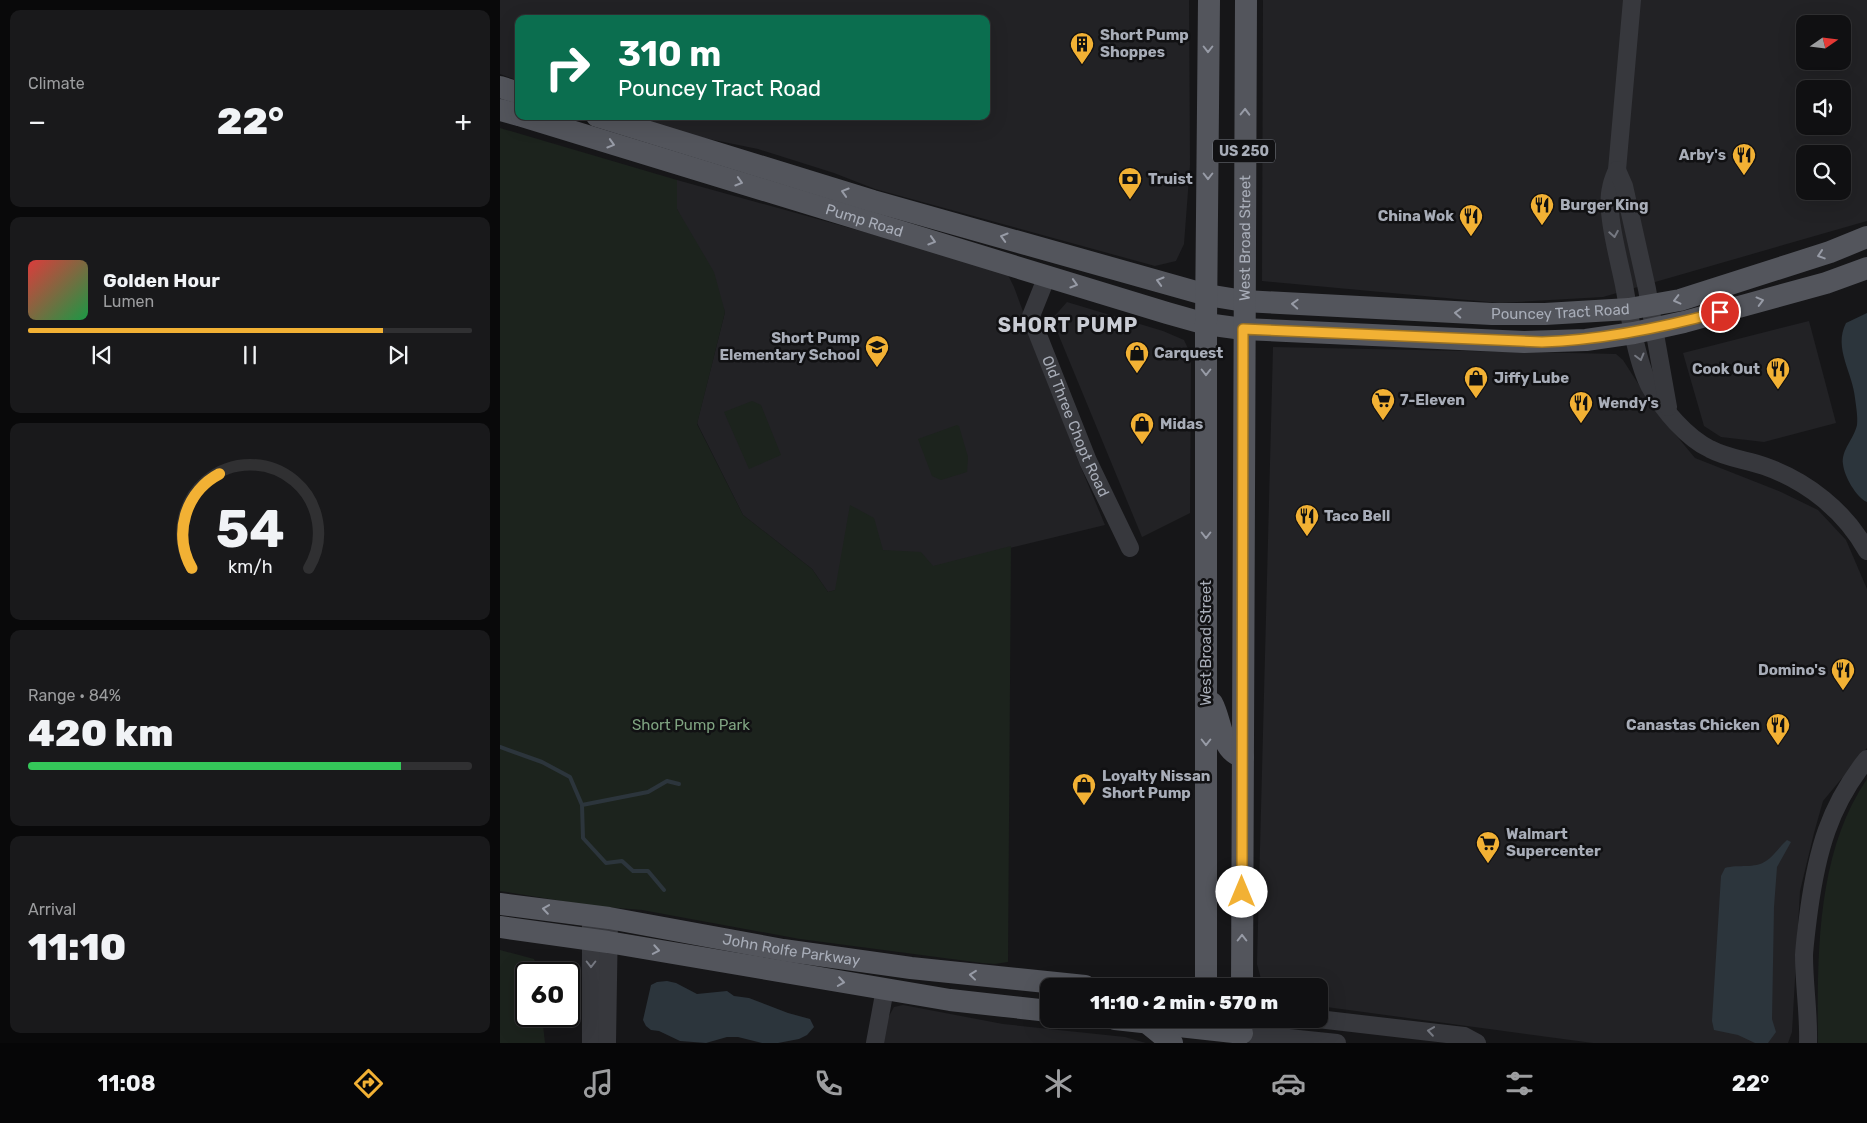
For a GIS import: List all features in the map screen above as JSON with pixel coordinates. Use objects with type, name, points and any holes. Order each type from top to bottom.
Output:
[{"type":"main road","name":"West Broad Street","points":[[1206,978],[1206,324],[1209,0]]},
{"type":"main road","name":"West Broad Street","points":[[1242,978],[1243,329],[1246,0]]},
{"type":"main road","points":[[500,87],[515,91]]},
{"type":"main road","name":"Pump Road","points":[[500,110],[515,114]]},
{"type":"main road","name":"Pump Road","points":[[533,120],[1206,324]]},
{"type":"main road","name":"Pump Road","points":[[610,120],[873,201],[1207,295],[1244,301]]},
{"type":"main road","name":"Pouncey Tract Road","points":[[1244,301],[1492,314],[1573,313],[1639,308],[1680,300],[1830,252],[1867,237]]},
{"type":"main road","name":"Pouncey Tract Road","points":[[1206,324],[1243,329],[1542,342],[1586,340],[1644,331],[1826,283],[1867,268]]},
{"type":"main road","points":[[1206,694],[1219,719],[1226,743],[1234,753],[1243,757]]},
{"type":"main road","name":"John Rolfe Parkway","points":[[500,904],[600,917],[783,950],[954,974],[1040,982]]},
{"type":"main road","name":"John Rolfe Parkway","points":[[500,927],[600,940],[950,1000],[1040,1010]]},
{"type":"main road","points":[[1153,1028],[1172,1043]]},
{"type":"main road","points":[[1191,1028],[1242,1032]]},
{"type":"street","points":[[1632,0],[1617,170],[1610,188],[1610,208],[1644,331],[1645,376],[1660,401],[1681,428],[1710,449],[1730,457],[1765,466],[1821,496],[1851,527],[1867,551]]},
{"type":"street","name":"Old Three Chopt Road","points":[[1047,276],[1032,316],[1034,325],[1088,461],[1130,548]]},
{"type":"street","points":[[1808,1043],[1809,1014],[1804,956],[1816,863],[1826,828],[1841,797],[1856,772],[1867,759]]},
{"type":"street","points":[[600,917],[607,1043]]},
{"type":"street","points":[[591,1043],[600,940]]},
{"type":"street","points":[[875,1043],[885,989]]},
{"type":"street","points":[[1799,1043],[1809,1014]]},
{"type":"street","points":[[1328,1020],[1464,1036],[1477,1043]]},
{"type":"street","points":[[1242,1032],[1337,1043]]},
{"type":"shaded area","points":[[500,0],[1189,0],[1190,165],[1184,244],[1176,261],[1155,266],[875,189],[834,173],[758,149],[699,137],[643,120],[990,120],[990,15],[515,15],[515,80],[500,74]]},
{"type":"shaded area","points":[[1263,0],[1867,0],[1867,221],[1603,297],[1500,303],[1262,281]]},
{"type":"shaded area","name":"Short Pump Elementary School","points":[[677,180],[1007,273],[1014,287],[1077,458],[1105,525],[828,592],[812,569],[743,515],[697,423],[725,312],[677,209]]},
{"type":"shaded area","points":[[1067,302],[1163,331],[1184,340],[1191,355],[1190,513],[1142,537],[1052,319]]},
{"type":"shaded area","points":[[1867,313],[1867,502],[1851,486],[1843,464],[1844,454],[1857,425],[1857,419],[1854,389],[1845,360],[1842,342],[1846,323]]},
{"type":"shaded area","points":[[1809,321],[1836,423],[1764,442],[1721,437],[1704,426],[1683,353]]},
{"type":"shaded area","points":[[1273,347],[1616,354],[1623,360],[1655,410],[1695,458],[1781,492],[1818,510],[1846,540],[1867,589],[1867,748],[1823,801],[1814,833],[1800,891],[1792,1032],[1788,1043],[1593,1043],[1328,1007],[1328,978],[1261,978],[1257,964]]},
{"type":"shaded area","points":[[1787,840],[1791,842],[1777,867],[1774,907],[1772,1019],[1776,1032],[1768,1043],[1755,1043],[1738,1035],[1714,1030],[1712,1021],[1721,876],[1725,868],[1752,866],[1766,861]]},
{"type":"shaded area","points":[[667,981],[676,983],[697,994],[727,991],[734,996],[749,998],[810,1019],[814,1027],[807,1035],[799,1039],[778,1043],[762,1043],[738,1037],[727,1037],[706,1043],[680,1041],[659,1031],[651,1030],[643,1020],[651,985]]},
{"type":"shaded area","points":[[903,1005],[1003,1024],[1125,1037],[1146,1043],[881,1043],[888,1018],[894,1007]]},
{"type":"green space","name":"Short Pump Park","points":[[500,128],[677,180],[677,209],[714,272],[725,312],[697,424],[743,515],[812,569],[828,592],[835,590],[850,505],[874,518],[883,550],[921,552],[933,566],[1011,546],[1008,962],[982,963],[800,939],[642,910],[593,906],[500,891]]},
{"type":"green space","points":[[752,401],[761,405],[781,455],[749,469],[724,412]]},
{"type":"green space","points":[[957,425],[959,426],[968,457],[967,472],[941,480],[932,476],[918,439]]},
{"type":"green space","points":[[1867,779],[1867,1043],[1818,1043],[1820,941],[1823,906],[1829,872],[1838,839],[1850,808]]},
{"type":"green space","points":[[500,950],[534,959],[535,962],[515,962],[515,1027],[543,1027],[545,1043],[500,1043]]},
{"type":"waterway","points":[[500,747],[542,762],[570,777],[582,805],[583,838],[606,863],[622,861],[633,871],[648,871],[664,890]]},
{"type":"waterway","points":[[582,805],[648,792],[667,781],[679,784]]},
{"type":"place","name":"Short Pump Shoppes","points":[[1082,65]]},
{"type":"place","name":"Arby's","points":[[1744,176]]},
{"type":"place","name":"Truist","points":[[1130,200]]},
{"type":"place","name":"Burger King","points":[[1542,226]]},
{"type":"place","name":"China Wok","points":[[1471,237]]},
{"type":"place","name":"Short Pump Elementary School","points":[[877,368]]},
{"type":"place","name":"Carquest","points":[[1137,374]]},
{"type":"place","name":"Cook Out","points":[[1778,390]]},
{"type":"place","name":"Jiffy Lube","points":[[1476,399]]},
{"type":"place","name":"7-Eleven","points":[[1383,421]]},
{"type":"place","name":"Wendy's","points":[[1581,424]]},
{"type":"place","name":"Midas","points":[[1142,445]]},
{"type":"place","name":"Taco Bell","points":[[1307,537]]},
{"type":"place","name":"Domino's","points":[[1843,691]]},
{"type":"place","name":"Canastas Chicken","points":[[1778,746]]},
{"type":"place","name":"Loyalty Nissan Short Pump","points":[[1084,806]]},
{"type":"place","name":"Walmart Supercenter","points":[[1488,864]]},
{"type":"district","name":"SHORT PUMP","points":[[1068,325]]},
{"type":"route","points":[[1242,892],[1243,329],[1542,342],[1586,340],[1634,333],[1720,312]]}]
